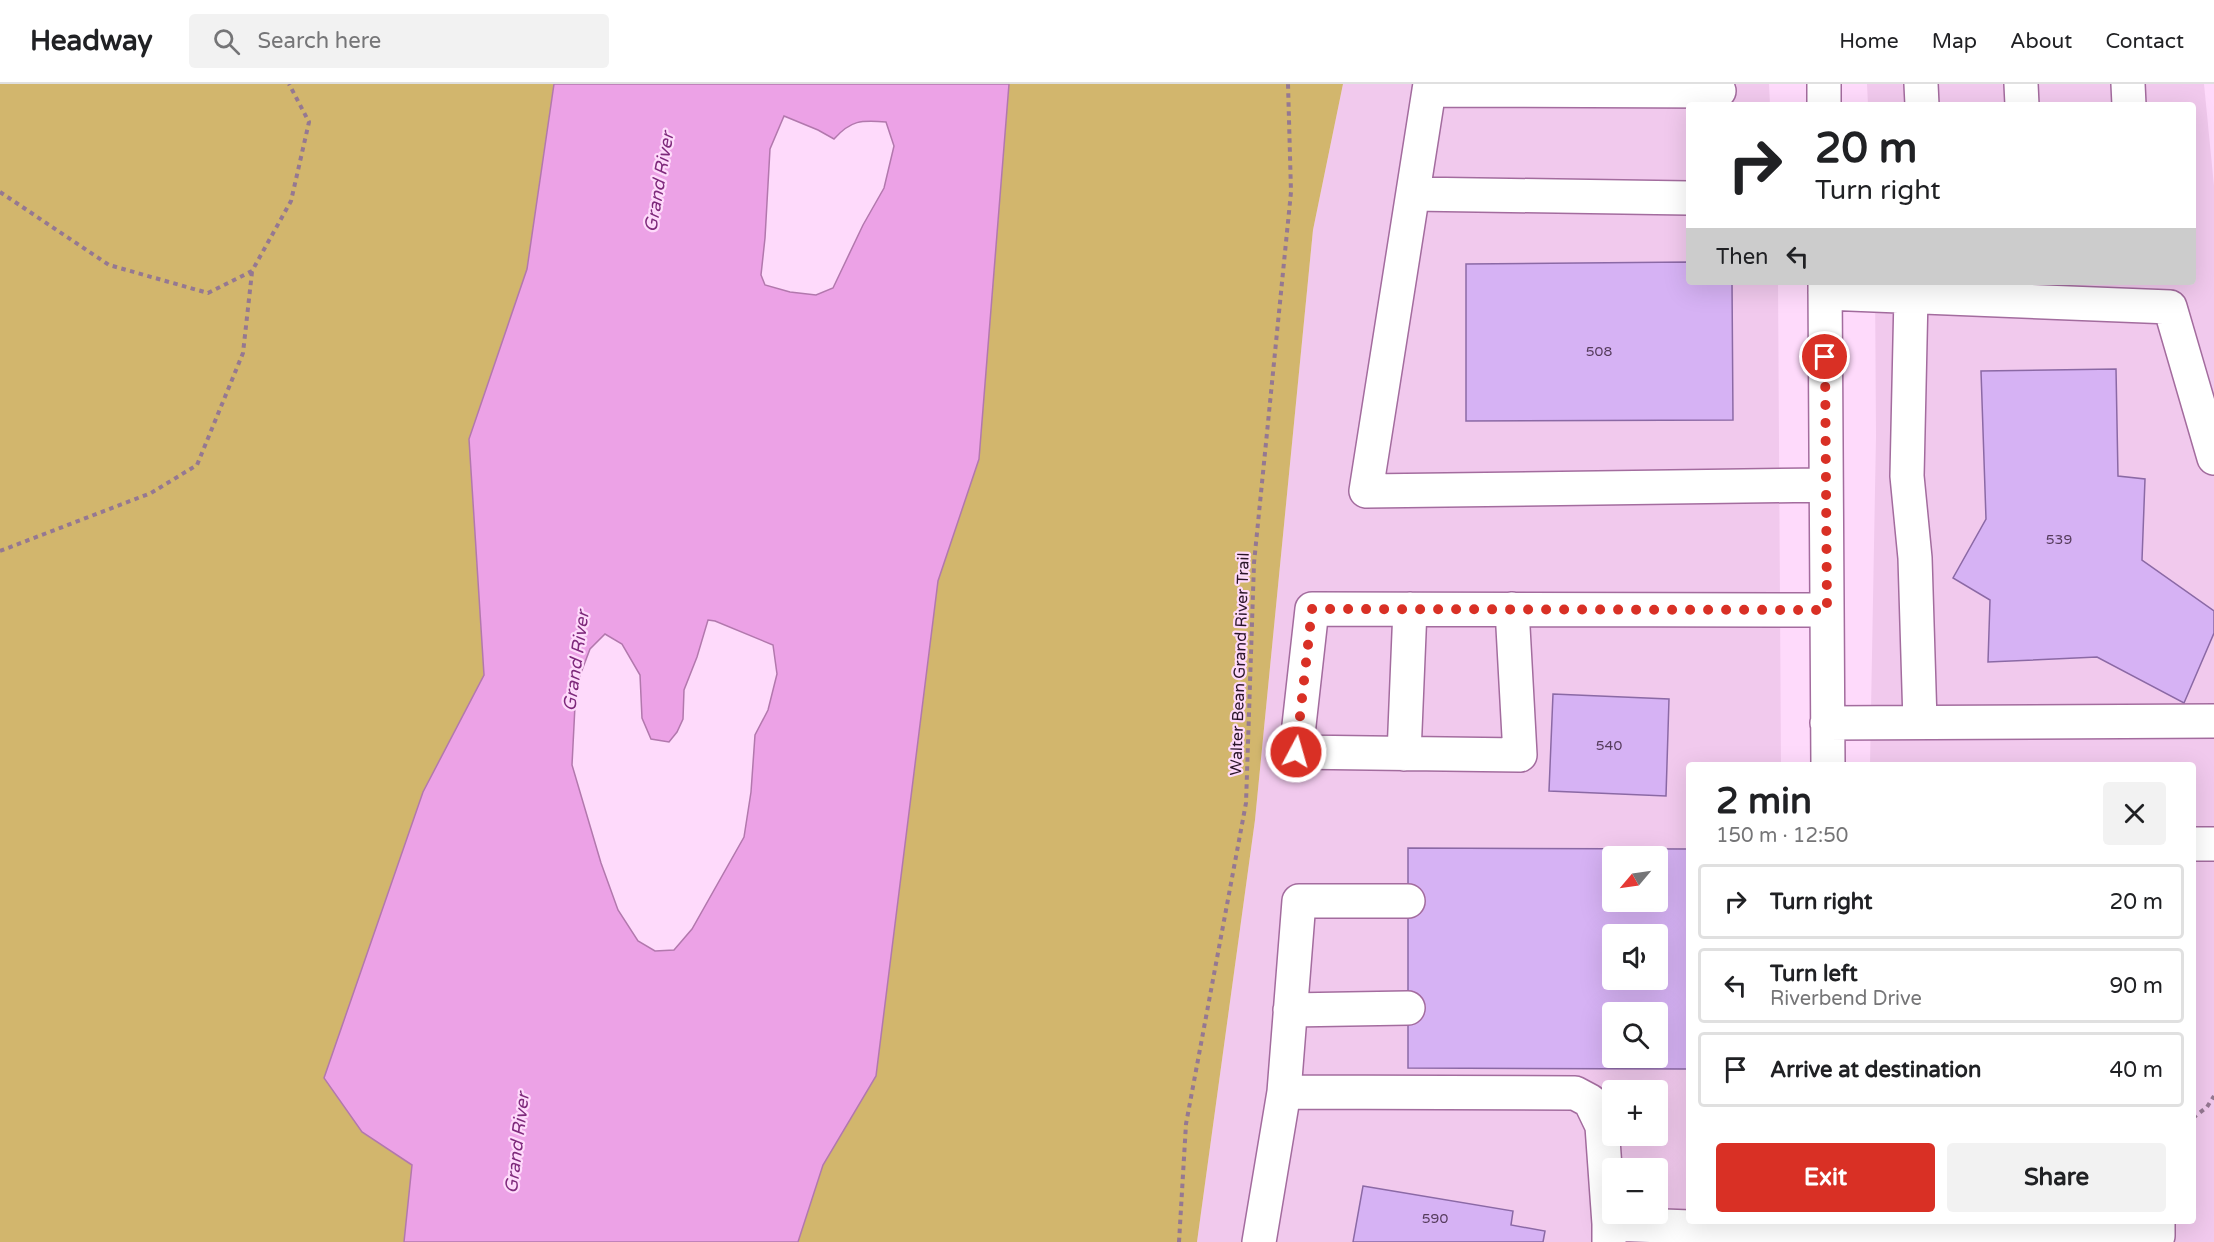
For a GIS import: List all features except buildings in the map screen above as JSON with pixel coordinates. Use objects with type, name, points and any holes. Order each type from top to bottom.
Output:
[{"type":"street","points":[[1824,84],[1824,102]]},
{"type":"street","points":[[1921,84],[1922,102]]},
{"type":"street","points":[[2021,84],[2022,102]]},
{"type":"street","points":[[2128,84],[2129,102]]},
{"type":"street","points":[[1719,94],[1430,87],[1366,491],[1826,485]]},
{"type":"street","points":[[1413,194],[1686,198]]},
{"type":"street","points":[[1827,762],[1825,287],[1911,296],[2170,307],[2214,458]]},
{"type":"street","points":[[1911,296],[1907,476],[1915,558],[1920,722]]},
{"type":"street","points":[[1512,609],[1520,755],[1296,752],[1312,609],[1512,609],[1827,610]]},
{"type":"street","points":[[1404,754],[1410,609]]},
{"type":"street","points":[[1827,723],[2214,721]]},
{"type":"street","points":[[2196,844],[2214,844]]},
{"type":"street","points":[[1259,1242],[1284,1092],[1299,901],[1408,901]]},
{"type":"street","points":[[1290,1010],[1408,1008]]},
{"type":"street","points":[[1284,1092],[1575,1093],[1590,1101],[1602,1126],[1609,1233],[1714,1236],[1830,1232],[2104,1239],[2158,1236],[2158,1224]]},
{"type":"path","points":[[0,551],[151,493],[198,465],[243,353],[252,271],[291,201],[309,122],[289,84]]},
{"type":"path","name":"Walter Bean Grand River Trail","points":[[1179,1242],[1186,1124],[1246,803],[1254,563],[1292,192],[1288,84]]},
{"type":"path","points":[[0,192],[109,266],[208,293],[252,271]]},
{"type":"path","points":[[2196,1116],[2207,1107],[2214,1096]]},
{"type":"shaded area","points":[[0,84],[554,84],[527,269],[469,439],[484,675],[423,792],[362,1132],[413,1165],[404,1242],[0,1242]]},
{"type":"shaded area","points":[[1009,84],[1343,84],[1313,230],[1255,820],[1197,1242],[798,1242],[823,1165],[876,1076],[938,581],[979,459]]},
{"type":"shaded area","points":[[1343,84],[1769,84],[1770,102],[1686,102],[1686,285],[1778,285],[1781,762],[1686,762],[1686,1224],[1701,1224],[1774,1242],[1197,1242],[1255,820],[1313,230]]},
{"type":"shaded area","points":[[1867,84],[2204,84],[2214,186],[2214,1242],[1870,1242],[1870,1224],[2196,1224],[2196,762],[1870,762],[1876,436],[1875,285],[2196,285],[2196,102],[1868,102]]},
{"type":"water","name":"Grand River","points":[[554,84],[1009,84],[979,459],[938,581],[876,1076],[823,1165],[798,1242],[404,1242],[412,1165],[362,1132],[324,1078],[423,792],[484,675],[469,439],[527,269]],"holes":[[[784,116],[834,139],[846,128],[857,123],[886,122],[894,146],[884,188],[863,225],[833,288],[816,295],[790,292],[765,285],[761,275],[770,149]],[[708,620],[773,645],[777,674],[768,710],[755,735],[751,792],[744,837],[692,929],[674,950],[655,951],[638,941],[618,910],[601,863],[572,765],[576,686],[590,649],[605,634],[622,644],[640,675],[642,718],[651,739],[669,742],[683,719],[684,690]]]},
{"type":"route","points":[[1296,752],[1312,609],[1827,610],[1825,357]]}]
